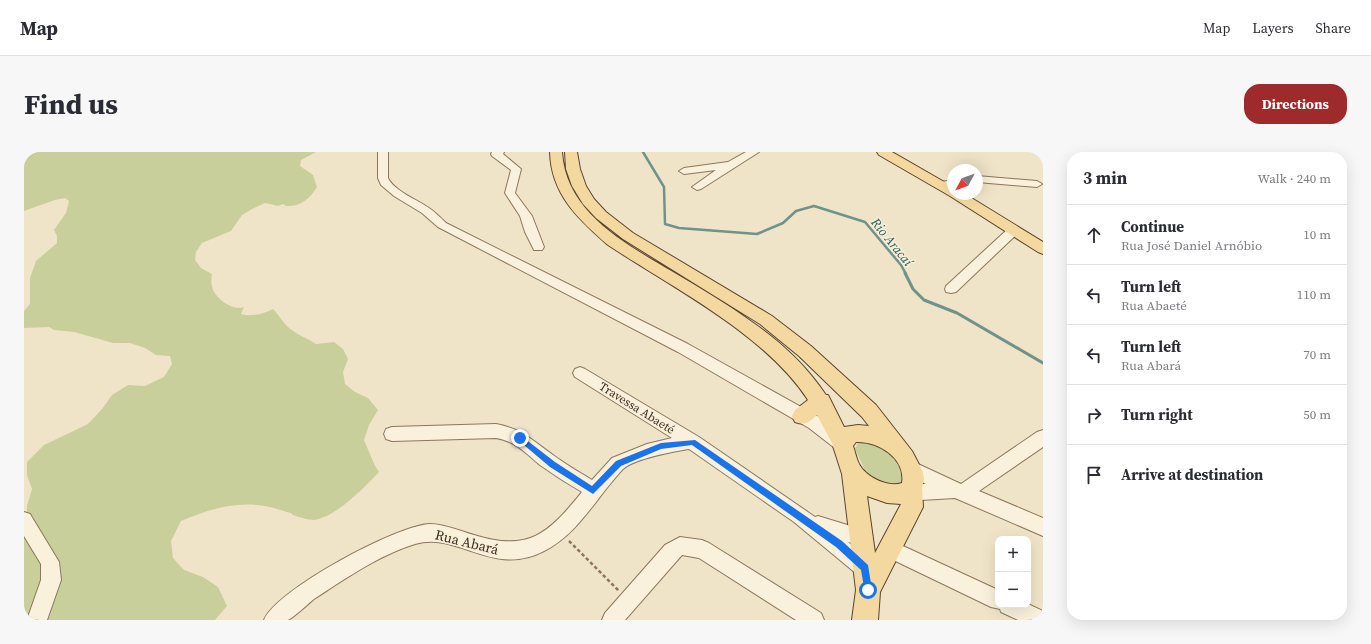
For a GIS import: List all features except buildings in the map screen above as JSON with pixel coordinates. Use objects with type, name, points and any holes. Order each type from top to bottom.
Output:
[{"type":"main road","points":[[556,152],[558,169],[564,188],[574,204],[594,226],[613,242],[752,330],[786,359],[803,377],[821,402],[842,445],[853,474],[867,579],[865,620]]},
{"type":"main road","points":[[571,152],[573,169],[579,186],[588,201],[601,215],[628,236],[766,320],[805,351],[869,411],[899,448],[912,482],[912,507],[890,549],[867,579]]},
{"type":"main road","points":[[885,153],[947,184]]},
{"type":"main road","points":[[965,200],[1043,249]]},
{"type":"main road","points":[[802,416],[821,402]]},
{"type":"main road","points":[[842,445],[850,434],[864,433],[880,436],[899,448]]},
{"type":"main road","points":[[853,474],[869,486],[887,493],[896,494],[912,482]]},
{"type":"street","points":[[383,152],[383,178],[385,183],[398,194],[426,211],[442,225],[683,348],[815,423],[842,445]]},
{"type":"street","points":[[499,152],[496,154],[516,169],[510,193],[526,216],[538,247]]},
{"type":"street","points":[[697,187],[730,165],[754,152]]},
{"type":"street","points":[[684,171],[730,165]]},
{"type":"street","points":[[706,168],[715,176]]},
{"type":"street","points":[[983,179],[1037,184]]},
{"type":"street","points":[[951,289],[1014,230]]},
{"type":"street","name":"Travessa Abaeté","points":[[580,373],[693,442],[806,520],[839,544],[867,579]]},
{"type":"street","points":[[392,434],[507,432],[520,438],[552,464],[593,490]]},
{"type":"street","points":[[959,492],[1032,446],[1043,437]]},
{"type":"street","name":"Rua Abará","points":[[274,620],[301,597],[347,568],[393,544],[414,536],[429,532],[450,536],[499,551],[516,551],[534,548],[546,542],[559,530],[618,463],[661,446],[693,442]]},
{"type":"street","points":[[912,482],[922,492],[959,492],[1043,527]]},
{"type":"street","points":[[24,520],[50,562],[51,580],[37,620]]},
{"type":"street","points":[[806,520],[861,537]]},
{"type":"street","points":[[612,618],[672,551],[680,546],[689,546],[702,549],[814,620]]},
{"type":"street","points":[[890,549],[995,599]]},
{"type":"street","points":[[1014,608],[1040,620]]},
{"type":"path","points":[[559,530],[629,600]]},
{"type":"green space","points":[[24,152],[316,152],[301,160],[300,166],[313,175],[317,187],[308,199],[300,204],[291,206],[286,206],[283,204],[278,206],[265,203],[252,209],[242,215],[231,231],[202,243],[196,252],[195,260],[201,268],[212,274],[212,288],[215,294],[222,301],[231,306],[240,308],[244,307],[241,314],[257,314],[273,309],[287,326],[297,334],[316,344],[334,342],[343,349],[348,359],[343,372],[345,384],[355,392],[368,398],[378,410],[369,425],[364,440],[379,472],[340,508],[322,518],[314,520],[309,520],[291,513],[267,507],[242,505],[211,510],[181,521],[171,541],[173,558],[184,570],[203,577],[218,587],[227,606],[215,620],[24,620],[24,525],[27,521],[27,506],[32,489],[27,475],[27,462],[44,445],[88,424],[102,409],[112,395],[128,385],[145,386],[164,377],[172,364],[170,356],[156,355],[145,348],[130,343],[113,343],[74,332],[54,330],[49,327],[24,328],[24,311],[30,304],[30,278],[36,261],[57,243],[57,236],[54,230],[66,213],[69,201],[65,198],[55,200],[24,211]]},
{"type":"green space","points":[[859,440],[892,449],[904,475],[902,484],[893,488],[869,479],[855,449]]},
{"type":"waterway","name":"Rio Aracaí","points":[[643,152],[664,187],[665,224],[679,228],[757,234],[783,223],[796,211],[814,206],[865,222],[901,265],[906,274]]},
{"type":"waterway","name":"Rio Aracaí","points":[[905,273],[913,289],[924,300],[957,313],[1043,363]]},
{"type":"route","points":[[520,438],[552,464],[593,490],[618,463],[661,446],[693,442],[839,544],[865,568],[868,590]]}]
